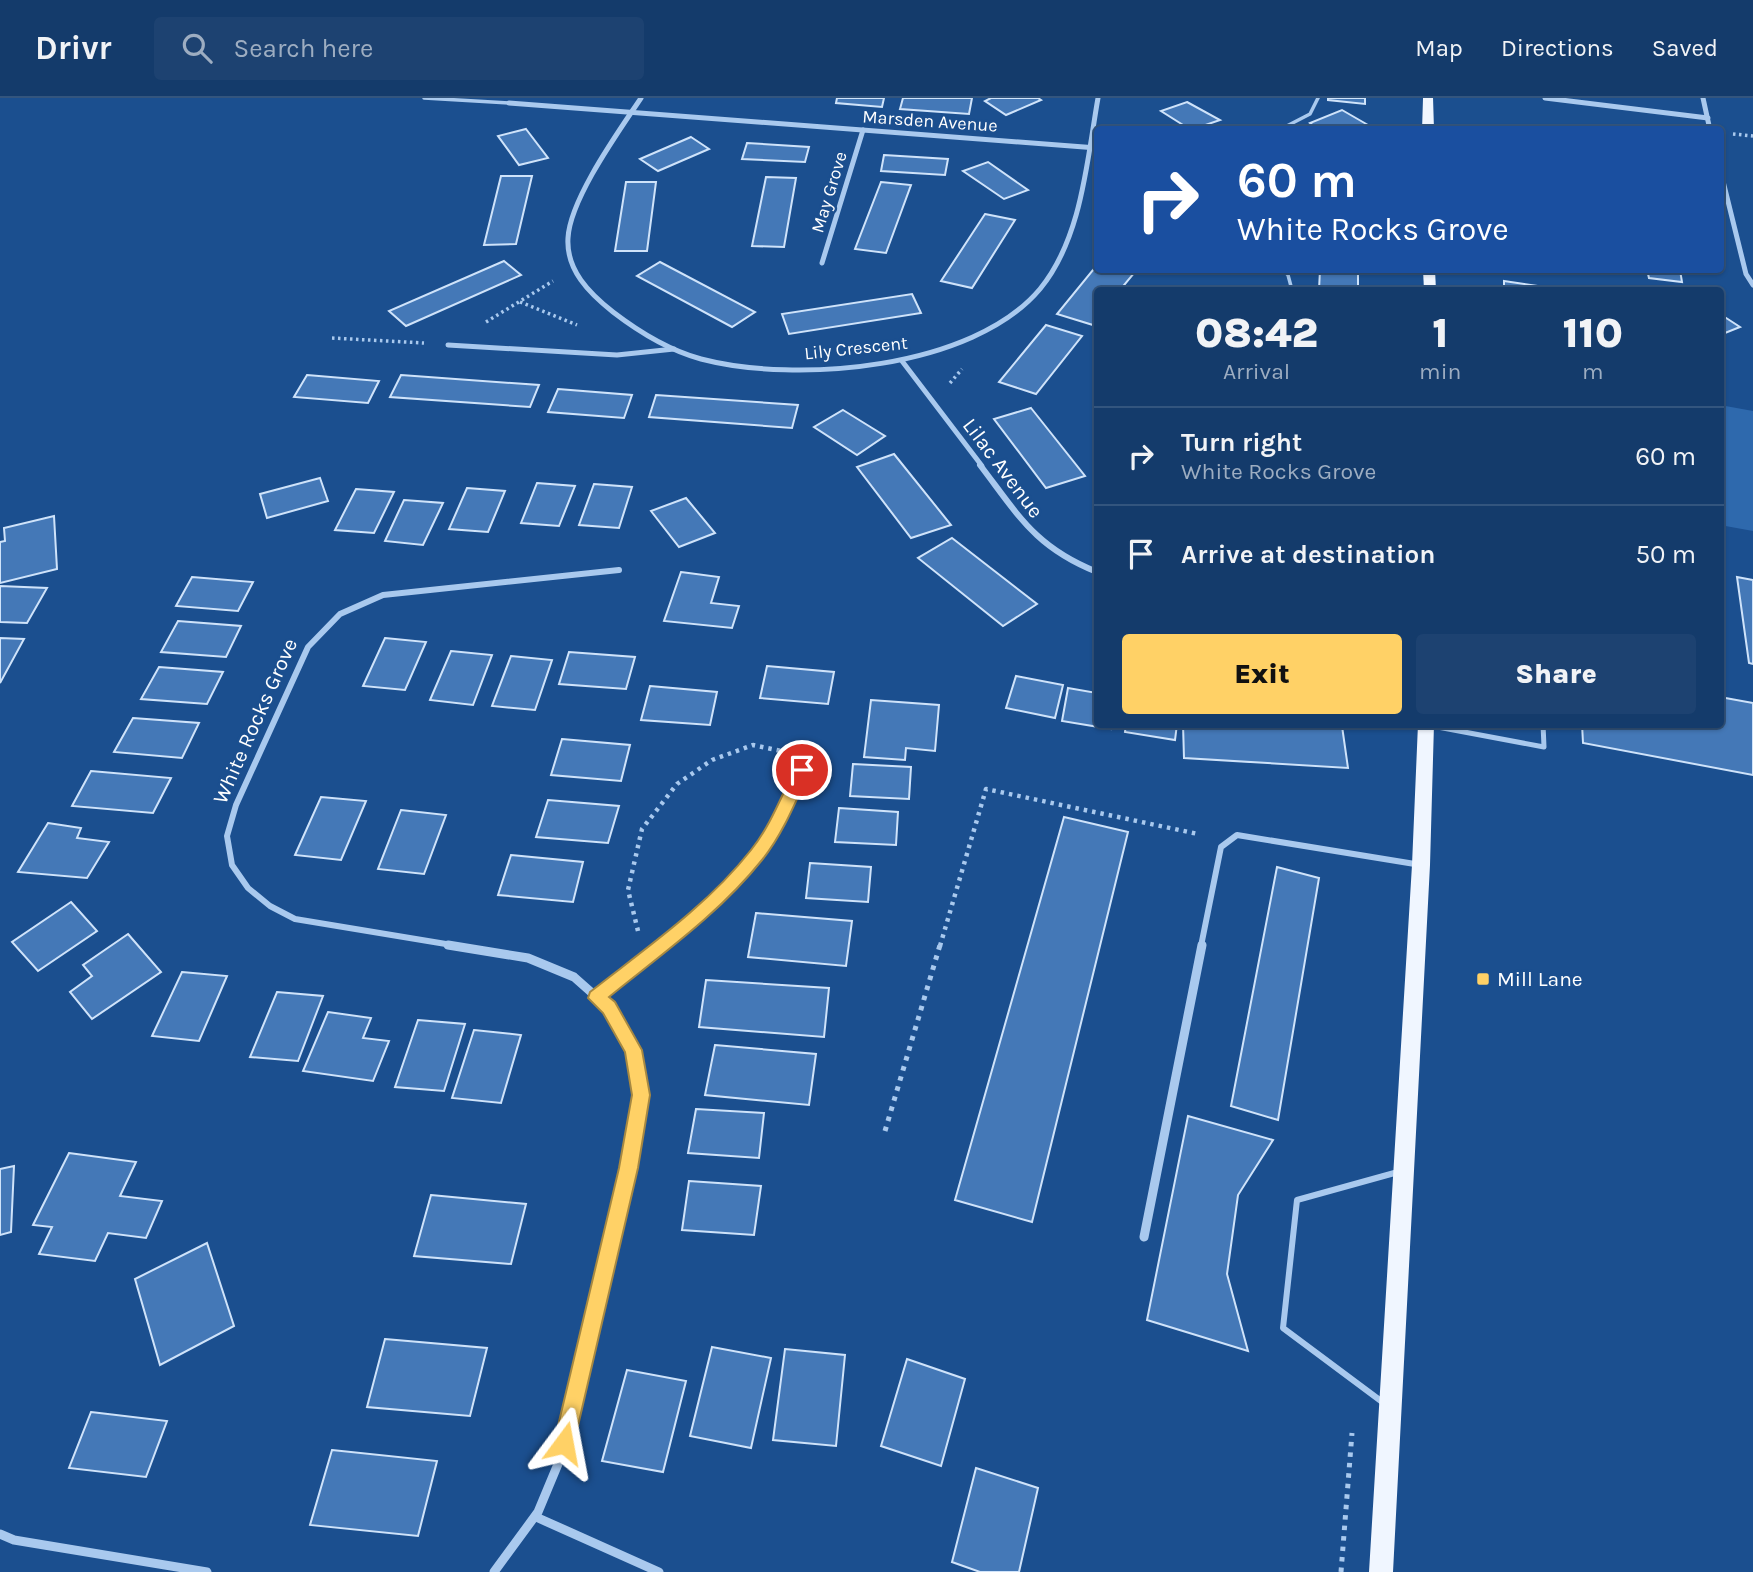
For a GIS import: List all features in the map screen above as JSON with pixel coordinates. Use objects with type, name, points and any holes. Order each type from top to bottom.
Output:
[{"type":"main road","points":[[1428,98],[1428,126]]},
{"type":"main road","points":[[1381,1572],[1421,865],[1426,728]]},
{"type":"street","points":[[572,270],[567,236],[578,204],[641,98]]},
{"type":"street","name":"Lily Crescent","points":[[572,270],[598,301],[631,326],[674,349],[714,362],[827,369],[902,361],[961,342],[1005,318],[1038,291],[1060,261],[1098,98]]},
{"type":"street","points":[[1545,98],[1708,118]]},
{"type":"street","points":[[1703,98],[1709,126]]},
{"type":"street","name":"Marsden Avenue","points":[[509,103],[1094,148]]},
{"type":"street","name":"May Grove","points":[[822,262],[863,130]]},
{"type":"street","points":[[1724,185],[1746,274],[1753,285]]},
{"type":"street","name":"Lily Crescent","points":[[448,345],[617,355],[674,349]]},
{"type":"street","name":"Lilac Avenue","points":[[902,361],[1031,532],[1064,559],[1094,571]]},
{"type":"street","name":"White Rocks Grove","points":[[494,1572],[536,1517],[551,1488],[564,1443],[629,1168],[641,1095],[634,1050],[609,1008],[574,977],[528,958],[295,919],[271,909],[253,896],[240,878],[231,857],[227,835],[237,805],[308,647],[320,629],[336,614],[359,602],[383,595],[620,570]]},
{"type":"street","points":[[596,998],[707,908],[757,854],[784,811],[802,770]]},
{"type":"street","points":[[1144,1237],[1221,848],[1237,835],[1421,865]]},
{"type":"street","points":[[536,1517],[659,1572]]},
{"type":"street","points":[[0,1534],[14,1540],[207,1572]]},
{"type":"lane","points":[[425,98],[509,103]]},
{"type":"lane","points":[[1287,126],[1310,114],[1318,98]]},
{"type":"lane","points":[[1442,728],[1544,747],[1543,728]]},
{"type":"lane","points":[[1390,1408],[1283,1328],[1297,1200],[1404,1171]]},
{"type":"path","points":[[332,338],[448,345],[572,270]]},
{"type":"path","points":[[645,958],[628,890],[642,829],[677,783],[712,760],[753,745],[793,753],[802,770]]},
{"type":"path","points":[[885,1131],[986,789],[1227,841]]},
{"type":"shaded area","points":[[1724,406],[1753,411],[1753,531],[1724,526]]},
{"type":"building","points":[[837,98],[884,98],[882,107],[836,103]]},
{"type":"building","points":[[903,98],[972,98],[969,114],[900,109]]},
{"type":"building","points":[[991,98],[1041,100],[1006,115],[985,101]]},
{"type":"building","points":[[1365,98],[1365,104],[1328,100]]},
{"type":"building","points":[[1187,102],[1220,120],[1203,126],[1185,126],[1161,111]]},
{"type":"building","points":[[1342,110],[1368,125],[1314,126],[1310,123]]},
{"type":"building","points":[[526,129],[548,158],[519,165],[498,136]]},
{"type":"building","points":[[691,137],[709,149],[658,171],[640,159]]},
{"type":"building","points":[[747,143],[809,147],[805,162],[742,159]]},
{"type":"building","points":[[884,155],[948,159],[945,175],[881,171]]},
{"type":"building","points":[[988,162],[1028,190],[1004,199],[963,171]]},
{"type":"building","points":[[501,176],[532,176],[516,244],[484,245]]},
{"type":"building","points":[[766,177],[796,178],[784,247],[752,246]]},
{"type":"building","points":[[626,182],[656,182],[647,251],[615,251]]},
{"type":"building","points":[[881,182],[911,185],[886,253],[855,249]]},
{"type":"building","points":[[985,214],[1015,220],[972,288],[941,281]]},
{"type":"building","points":[[504,261],[521,275],[406,326],[389,311]]},
{"type":"building","points":[[660,262],[755,312],[732,327],[637,276]]},
{"type":"building","points":[[1094,269],[1094,273],[1134,273],[1122,287],[1094,287],[1093,325],[1057,314]]},
{"type":"building","points":[[1320,273],[1358,273],[1358,287],[1319,287]]},
{"type":"building","points":[[1648,273],[1680,273],[1682,282],[1649,278]]},
{"type":"building","points":[[1504,281],[1537,287],[1504,287]]},
{"type":"building","points":[[912,294],[921,313],[789,334],[782,314]]},
{"type":"building","points":[[1724,317],[1740,327],[1724,333]]},
{"type":"building","points":[[1046,325],[1082,336],[1036,394],[999,382]]},
{"type":"building","points":[[307,375],[379,381],[368,403],[294,397]]},
{"type":"building","points":[[401,375],[539,385],[530,407],[390,397]]},
{"type":"building","points":[[558,389],[632,395],[624,418],[548,412]]},
{"type":"building","points":[[656,395],[798,405],[792,428],[649,417]]},
{"type":"building","points":[[1031,408],[1085,476],[1046,488],[994,419]]},
{"type":"building","points":[[843,410],[885,436],[857,455],[814,427]]},
{"type":"building","points":[[894,454],[951,525],[911,538],[857,467]]},
{"type":"building","points":[[320,478],[328,501],[267,518],[260,494]]},
{"type":"building","points":[[537,483],[575,486],[559,526],[521,523]]},
{"type":"building","points":[[594,484],[632,487],[619,528],[579,525]]},
{"type":"building","points":[[467,488],[505,491],[488,532],[449,529]]},
{"type":"building","points":[[356,489],[394,492],[374,533],[335,530]]},
{"type":"building","points":[[686,498],[715,533],[679,547],[651,511]]},
{"type":"building","points":[[404,500],[443,503],[423,545],[385,541]]},
{"type":"building","points":[[54,516],[57,569],[0,583],[0,542],[5,541],[4,528]]},
{"type":"building","points":[[952,538],[1037,604],[1003,626],[918,558]]},
{"type":"building","points":[[681,572],[719,577],[711,603],[739,606],[732,628],[664,621]]},
{"type":"building","points":[[192,577],[253,582],[238,611],[176,606]]},
{"type":"building","points":[[1737,577],[1753,580],[1753,664],[1749,663]]},
{"type":"building","points":[[0,586],[47,588],[27,623],[0,622]]},
{"type":"building","points":[[178,621],[241,626],[226,657],[161,652]]},
{"type":"building","points":[[0,638],[24,639],[0,683]]},
{"type":"building","points":[[385,638],[426,642],[405,690],[363,686]]},
{"type":"building","points":[[451,651],[492,655],[473,705],[430,700]]},
{"type":"building","points":[[569,652],[635,657],[626,689],[559,684]]},
{"type":"building","points":[[511,656],[552,660],[535,710],[492,706]]},
{"type":"building","points":[[767,666],[834,672],[828,704],[760,698]]},
{"type":"building","points":[[159,667],[223,672],[207,704],[141,699]]},
{"type":"building","points":[[1016,676],[1063,685],[1055,718],[1006,708]]},
{"type":"building","points":[[650,686],[717,692],[710,725],[641,720]]},
{"type":"building","points":[[1068,688],[1094,692],[1094,726],[1062,721]]},
{"type":"building","points":[[1724,698],[1753,703],[1753,775],[1583,743],[1582,728],[1724,728]]},
{"type":"building","points":[[871,700],[939,705],[935,751],[906,748],[905,760],[864,757]]},
{"type":"building","points":[[133,718],[199,723],[182,758],[114,752]]},
{"type":"building","points":[[1126,728],[1176,728],[1175,740],[1125,732]]},
{"type":"building","points":[[1183,728],[1342,728],[1348,768],[1184,758]]},
{"type":"building","points":[[562,739],[630,745],[621,781],[551,775]]},
{"type":"building","points":[[853,764],[911,767],[909,799],[850,796]]},
{"type":"building","points":[[91,771],[171,778],[153,813],[72,806]]},
{"type":"building","points":[[321,797],[366,801],[341,860],[295,855]]},
{"type":"building","points":[[548,800],[619,806],[608,843],[536,837]]},
{"type":"building","points":[[839,808],[898,812],[896,845],[835,842]]},
{"type":"building","points":[[401,810],[446,815],[424,874],[378,869]]},
{"type":"building","points":[[1064,817],[1128,832],[1032,1222],[955,1200]]},
{"type":"building","points":[[48,823],[81,828],[77,838],[109,842],[87,878],[18,872]]},
{"type":"building","points":[[511,855],[583,862],[573,902],[498,895]]},
{"type":"building","points":[[810,863],[871,867],[868,902],[806,898]]},
{"type":"building","points":[[1277,867],[1319,878],[1278,1120],[1231,1106]]},
{"type":"building","points":[[71,902],[97,931],[38,971],[12,942]]},
{"type":"building","points":[[756,913],[852,921],[846,966],[748,957]]},
{"type":"building","points":[[128,934],[161,972],[92,1019],[70,992],[92,976],[83,965]]},
{"type":"building","points":[[182,972],[227,976],[199,1041],[152,1036]]},
{"type":"building","points":[[706,980],[829,988],[824,1037],[699,1027]]},
{"type":"building","points":[[277,992],[323,996],[298,1061],[250,1057]]},
{"type":"building","points":[[328,1012],[371,1018],[363,1038],[389,1041],[373,1081],[303,1071]]},
{"type":"building","points":[[418,1020],[465,1024],[444,1091],[395,1087]]},
{"type":"building","points":[[474,1030],[521,1035],[501,1103],[452,1098]]},
{"type":"building","points":[[715,1045],[816,1054],[809,1105],[705,1095]]},
{"type":"building","points":[[696,1109],[764,1113],[759,1158],[688,1153]]},
{"type":"building","points":[[1188,1116],[1273,1140],[1238,1195],[1227,1274],[1248,1351],[1147,1320]]},
{"type":"building","points":[[69,1153],[136,1162],[120,1196],[162,1201],[146,1238],[108,1233],[95,1261],[39,1254],[52,1227],[33,1225]]},
{"type":"building","points":[[14,1166],[11,1232],[0,1235],[0,1169]]},
{"type":"building","points":[[689,1181],[761,1186],[754,1235],[682,1230]]},
{"type":"building","points":[[431,1195],[526,1204],[511,1264],[414,1256]]},
{"type":"building","points":[[207,1243],[234,1326],[160,1365],[135,1279]]},
{"type":"building","points":[[385,1339],[487,1348],[470,1416],[367,1407]]},
{"type":"building","points":[[712,1347],[771,1358],[751,1448],[690,1436]]},
{"type":"building","points":[[785,1349],[845,1355],[836,1446],[773,1440]]},
{"type":"building","points":[[907,1359],[965,1379],[941,1466],[881,1446]]},
{"type":"building","points":[[627,1370],[686,1381],[663,1472],[602,1461]]},
{"type":"building","points":[[91,1412],[167,1421],[146,1477],[69,1468]]},
{"type":"building","points":[[332,1450],[437,1461],[418,1536],[310,1525]]},
{"type":"building","points":[[976,1468],[1038,1488],[1019,1572],[980,1572],[952,1562]]},
{"type":"place","name":"Mill Lane","points":[[1483,979]]},
{"type":"route","points":[[564,1443],[629,1168],[641,1095],[634,1050],[609,1008],[596,998],[707,908],[757,854],[784,811],[802,770]]}]
